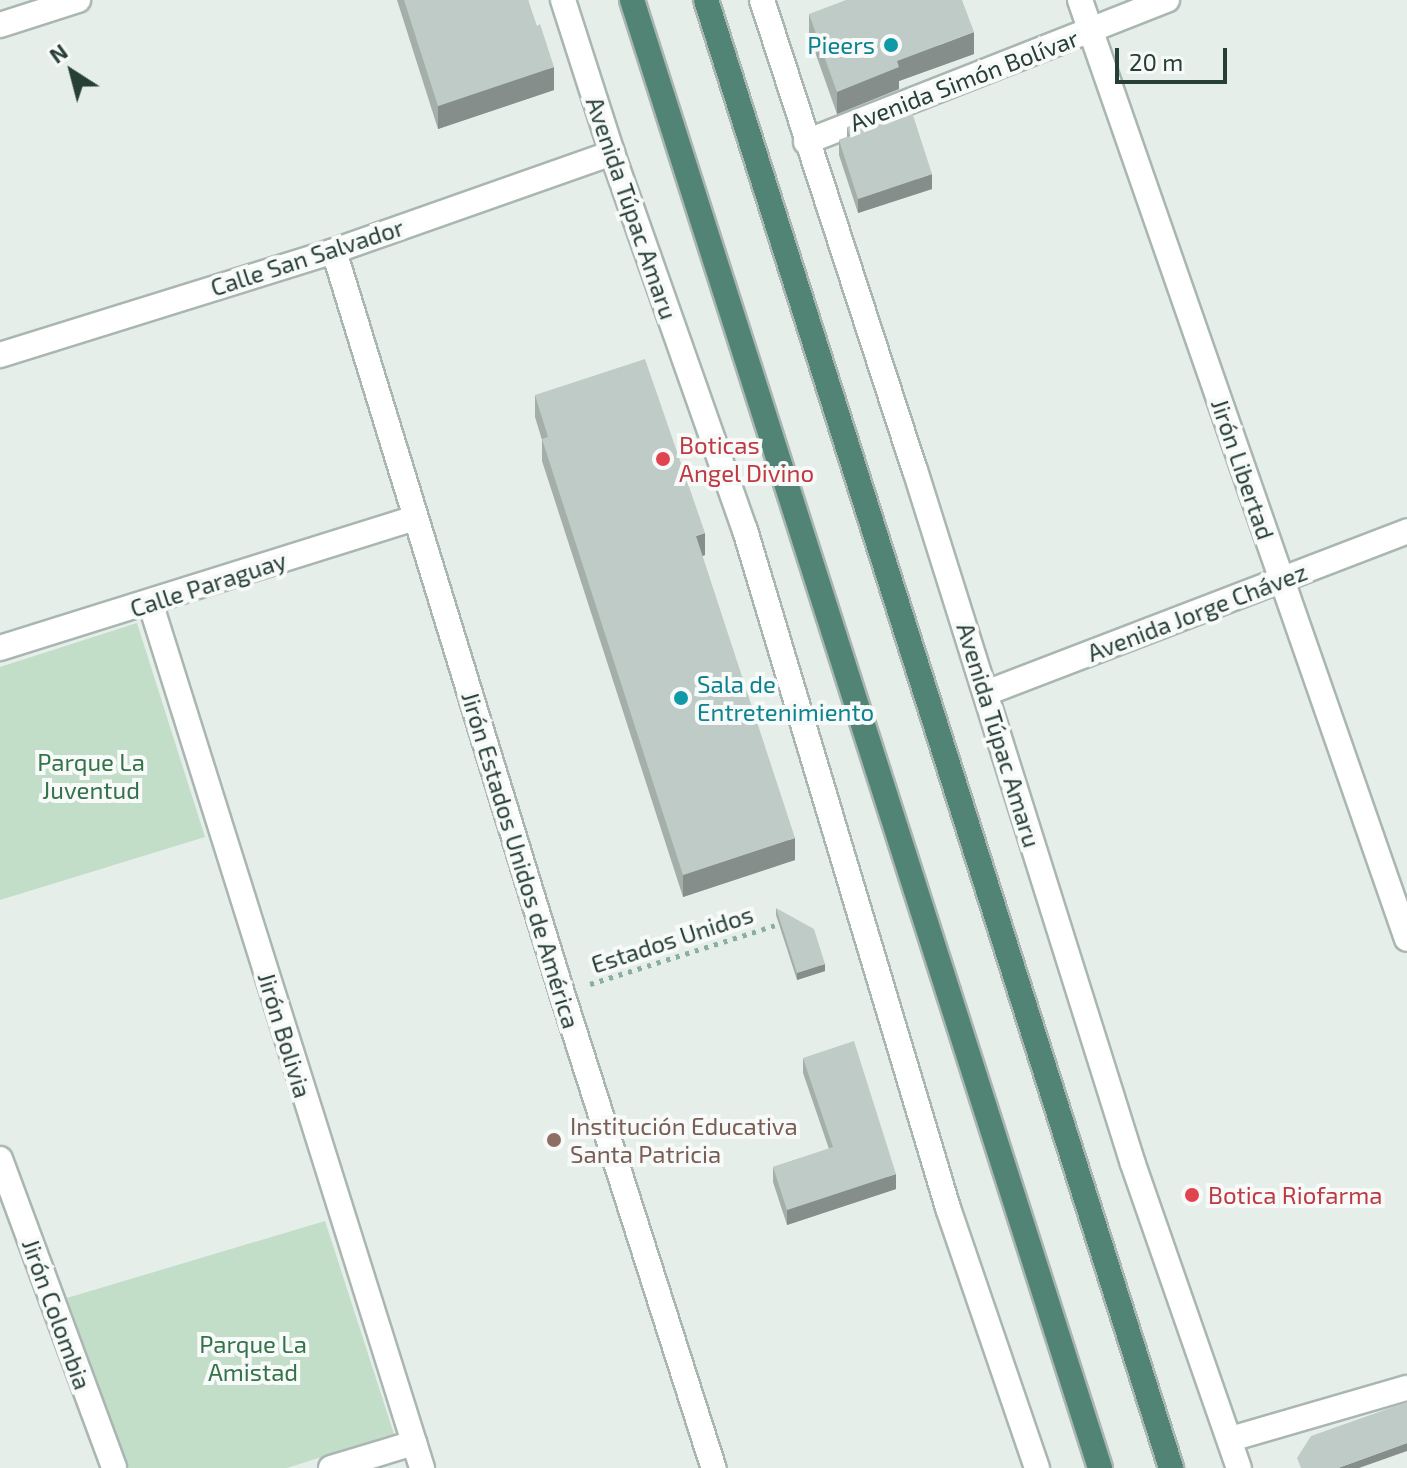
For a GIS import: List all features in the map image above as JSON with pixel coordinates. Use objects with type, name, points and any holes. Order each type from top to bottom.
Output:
[{"type":"highway","points":[[632,0],[1100,1468]]},
{"type":"highway","points":[[706,0],[1171,1468]]},
{"type":"street","points":[[0,25],[78,0]]},
{"type":"street","name":"Avenida Túpac Amaru","points":[[563,0],[612,153],[745,530],[948,1208],[1037,1468]]},
{"type":"street","name":"Avenida Túpac Amaru","points":[[762,0],[986,693],[1133,1164],[1239,1468]]},
{"type":"street","name":"Jirón Libertad","points":[[1080,0],[1407,939]]},
{"type":"street","name":"Avenida Simón Bolívar","points":[[806,142],[1167,0]]},
{"type":"street","name":"Calle San Salvador","points":[[0,355],[334,251],[612,153]]},
{"type":"street","name":"Jirón Estados Unidos de América","points":[[334,251],[562,993],[714,1468]]},
{"type":"street","name":"Calle Paraguay","points":[[0,648],[415,518]]},
{"type":"street","name":"Avenida Jorge Chávez","points":[[986,693],[1407,531]]},
{"type":"street","name":"Jirón Bolivia","points":[[150,602],[422,1468]]},
{"type":"street","name":"Jirón Colombia","points":[[0,1159],[114,1468]]},
{"type":"street","points":[[1231,1439],[1407,1388]]},
{"type":"street","points":[[331,1468],[414,1443]]},
{"type":"path","name":"Estados Unidos","points":[[562,993],[793,920]]},
{"type":"green space","name":"Parque La Juventud","points":[[137,623],[205,837],[0,900],[0,667]]},
{"type":"green space","name":"Parque La Amistad","points":[[325,1221],[394,1434],[287,1468],[129,1468],[67,1298]]},
{"type":"building","points":[[404,0],[528,0],[537,26],[540,24],[554,67],[438,106]]},
{"type":"building","name":"Pieers","points":[[846,0],[962,0],[974,32],[897,61],[899,67],[837,92],[809,14]]},
{"type":"building","points":[[909,103],[932,174],[858,199],[839,140],[850,136],[847,127]]},
{"type":"building","points":[[645,359],[705,533],[696,536],[795,838],[683,875],[542,439],[548,437],[535,395]]},
{"type":"building","points":[[776,908],[814,929],[825,964],[797,973]]},
{"type":"building","points":[[854,1041],[896,1174],[787,1210],[773,1167],[833,1147],[803,1058]]},
{"type":"building","points":[[1407,1402],[1407,1443],[1338,1468],[1301,1468],[1297,1458],[1311,1436]]},
{"type":"place","name":"Pieers","points":[[891,45]]},
{"type":"place","name":"Boticas Angel Divino","points":[[663,459]]},
{"type":"place","name":"Sala de Entretenimiento","points":[[681,698]]},
{"type":"place","name":"Institución Educativa Santa Patricia","points":[[554,1140]]},
{"type":"place","name":"Botica Riofarma","points":[[1192,1195]]}]
